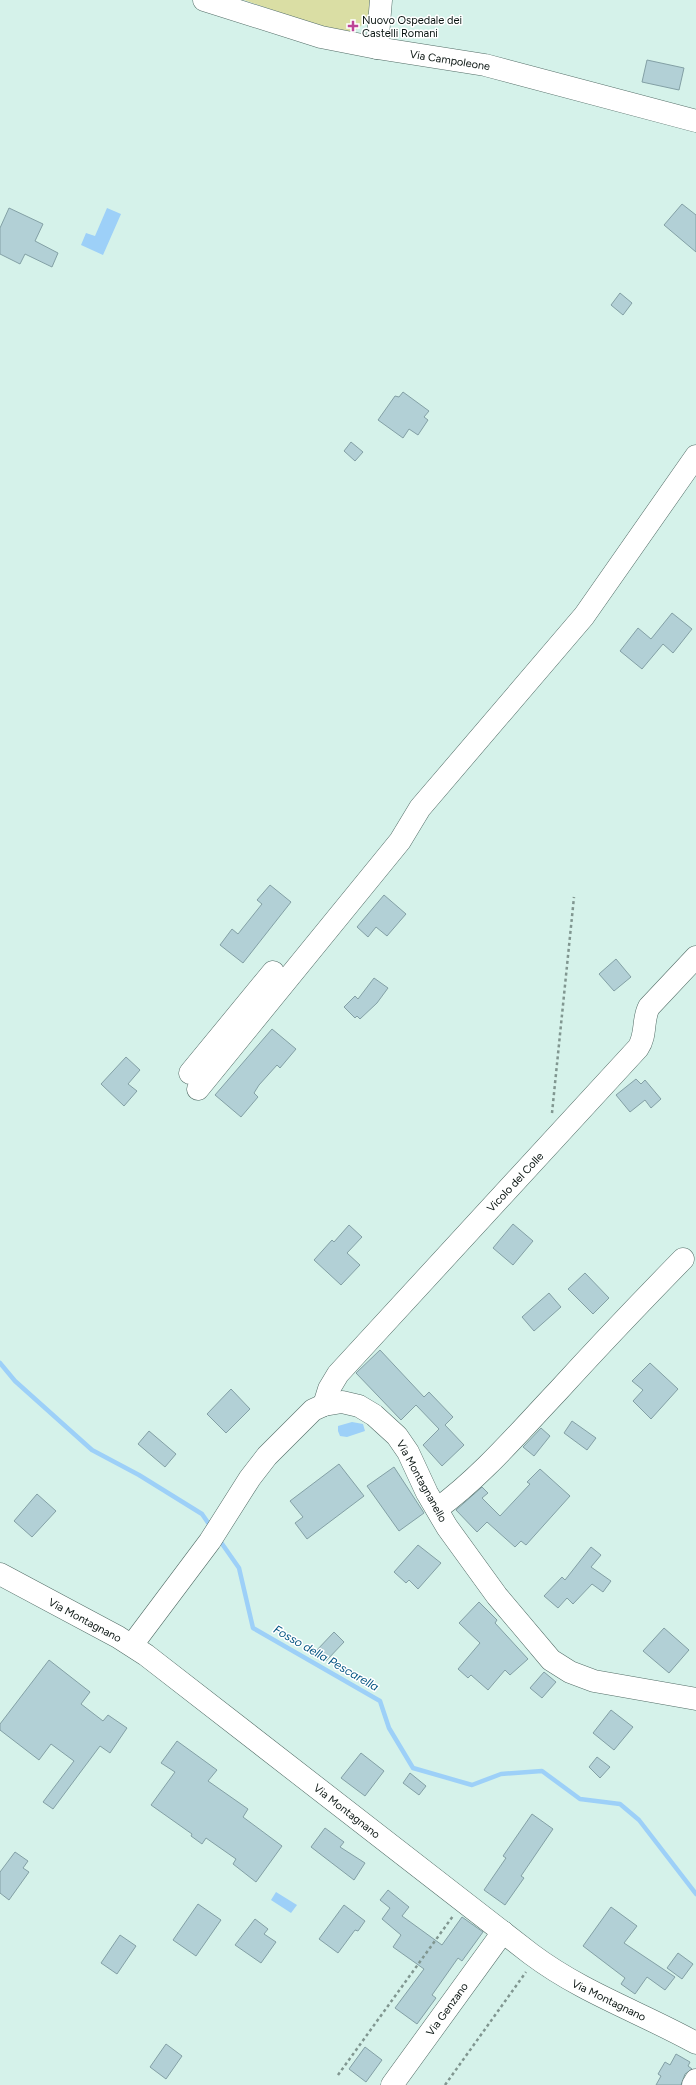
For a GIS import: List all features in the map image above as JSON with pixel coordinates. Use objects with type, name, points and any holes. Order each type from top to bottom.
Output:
[{"type":"street","name":"Via Campoleone","points":[[204,0],[301,31],[378,48],[485,65],[696,121]]},
{"type":"street","points":[[378,48],[381,0]]},
{"type":"street","points":[[194,1081],[388,833],[420,808],[584,616],[696,456]]},
{"type":"street","name":"Vicolo del Colle","points":[[324,1405],[329,1389],[338,1374],[638,1048],[644,1034],[645,1016],[649,1006],[696,957]]},
{"type":"street","points":[[436,1509],[461,1490],[508,1445],[682,1259]]},
{"type":"street","name":"Via Montagnanello","points":[[132,1645],[210,1541],[248,1482],[267,1456],[306,1416],[324,1405],[338,1402],[350,1403],[364,1408],[381,1420],[404,1446],[436,1509],[497,1596],[551,1660],[570,1672],[594,1681],[696,1699]]},
{"type":"street","name":"Via Montagnano","points":[[0,1574],[132,1645],[536,1958],[585,1990],[696,2043]]},
{"type":"street","name":"Via Genzano","points":[[392,2085],[503,1932]]},
{"type":"street","points":[[693,2085],[696,2080]]},
{"type":"path","points":[[552,1114],[574,897]]},
{"type":"path","points":[[338,2075],[463,1902]]},
{"type":"path","points":[[445,2085],[536,1958]]},
{"type":"green space","name":"Nuovo Ospedale dei Castelli Romani","points":[[244,0],[375,0],[368,17],[361,26],[351,33],[344,35]]},
{"type":"water","points":[[107,208],[121,214],[103,255],[81,245],[86,233],[95,236]]},
{"type":"water","points":[[352,1422],[363,1424],[365,1431],[347,1437],[340,1436],[338,1426]]},
{"type":"water","points":[[276,1892],[297,1905],[291,1913],[271,1900]]},
{"type":"building","points":[[647,60],[684,68],[679,90],[642,82]]},
{"type":"building","points":[[682,204],[696,215],[696,252],[664,225]]},
{"type":"building","points":[[9,208],[43,224],[35,241],[58,253],[52,267],[25,254],[20,264],[0,254],[0,228]]},
{"type":"building","points":[[620,293],[632,303],[623,315],[611,305]]},
{"type":"building","points":[[403,392],[429,411],[424,417],[428,420],[418,435],[409,429],[403,438],[378,420],[395,396],[399,397]]},
{"type":"building","points":[[351,442],[363,452],[355,461],[344,451]]},
{"type":"building","points":[[672,613],[692,629],[673,653],[663,644],[642,669],[620,651],[638,628],[651,639]]},
{"type":"building","points":[[270,885],[291,902],[243,963],[220,945],[232,929],[238,934],[262,904],[257,900]]},
{"type":"building","points":[[384,895],[406,914],[387,936],[376,927],[368,937],[357,927]]},
{"type":"building","points":[[616,959],[631,977],[614,991],[599,974]]},
{"type":"building","points":[[374,978],[388,988],[377,1003],[360,1019],[357,1016],[355,1018],[344,1007],[355,996],[358,999]]},
{"type":"building","points":[[272,1029],[296,1049],[280,1068],[277,1065],[259,1085],[254,1093],[258,1097],[241,1117],[215,1095]]},
{"type":"building","points":[[126,1057],[140,1070],[128,1084],[137,1091],[124,1106],[101,1084]]},
{"type":"building","points":[[636,1079],[641,1084],[645,1080],[661,1099],[651,1108],[645,1100],[630,1112],[616,1095]]},
{"type":"building","points":[[513,1224],[533,1241],[513,1265],[493,1248]]},
{"type":"building","points":[[349,1225],[362,1237],[347,1253],[360,1265],[341,1285],[314,1260],[332,1240],[334,1242]]},
{"type":"building","points":[[585,1273],[609,1298],[593,1314],[568,1289]]},
{"type":"building","points":[[549,1293],[561,1307],[534,1331],[522,1317]]},
{"type":"building","points":[[380,1350],[424,1397],[429,1392],[453,1417],[445,1425],[464,1445],[442,1466],[423,1445],[439,1429],[416,1405],[401,1420],[356,1373]]},
{"type":"building","points":[[650,1363],[678,1389],[651,1419],[633,1401],[643,1390],[632,1381]]},
{"type":"building","points":[[231,1389],[250,1409],[226,1433],[207,1414]]},
{"type":"building","points":[[572,1421],[596,1438],[587,1450],[564,1433]]},
{"type":"building","points":[[541,1428],[550,1436],[534,1456],[523,1447]]},
{"type":"building","points":[[149,1431],[176,1454],[165,1467],[138,1444]]},
{"type":"building","points":[[339,1464],[364,1496],[307,1539],[295,1523],[303,1517],[290,1501]]},
{"type":"building","points":[[394,1467],[424,1513],[399,1531],[367,1486]]},
{"type":"building","points":[[540,1469],[570,1496],[526,1545],[521,1541],[515,1547],[487,1522],[477,1532],[456,1510],[482,1487],[488,1493],[482,1498],[500,1516],[530,1484],[527,1482]]},
{"type":"building","points":[[37,1494],[56,1511],[32,1537],[14,1521]]},
{"type":"building","points":[[418,1545],[441,1563],[418,1589],[409,1580],[406,1583],[394,1572]]},
{"type":"building","points":[[591,1547],[601,1555],[591,1567],[611,1581],[603,1592],[592,1584],[573,1604],[567,1598],[558,1608],[544,1596],[562,1577],[565,1580]]},
{"type":"building","points":[[479,1602],[497,1620],[495,1623],[528,1659],[510,1675],[505,1670],[488,1690],[471,1675],[468,1678],[458,1669],[480,1643],[459,1623]]},
{"type":"building","points":[[664,1628],[689,1650],[669,1673],[643,1651]]},
{"type":"building","points":[[334,1632],[344,1642],[326,1661],[316,1651]]},
{"type":"building","points":[[49,1660],[90,1692],[81,1704],[103,1721],[108,1715],[127,1728],[110,1753],[100,1746],[53,1809],[43,1802],[74,1761],[51,1744],[39,1760],[0,1730],[0,1724]]},
{"type":"building","points":[[544,1672],[556,1682],[542,1698],[530,1688]]},
{"type":"building","points":[[611,1710],[633,1727],[614,1750],[593,1733]]},
{"type":"building","points":[[177,1741],[217,1770],[208,1781],[248,1809],[243,1817],[282,1846],[256,1882],[233,1864],[236,1859],[206,1838],[202,1844],[191,1836],[192,1834],[151,1805],[175,1772],[161,1763]]},
{"type":"building","points":[[361,1753],[384,1771],[365,1796],[341,1778]]},
{"type":"building","points":[[597,1757],[610,1767],[600,1778],[589,1767]]},
{"type":"building","points":[[410,1773],[426,1786],[419,1795],[403,1783]]},
{"type":"building","points":[[532,1814],[553,1829],[521,1876],[524,1878],[505,1905],[484,1890],[506,1858],[503,1856]]},
{"type":"building","points":[[325,1828],[344,1842],[340,1847],[365,1863],[354,1880],[311,1847]]},
{"type":"building","points":[[15,1852],[28,1861],[23,1868],[29,1872],[9,1900],[0,1893],[0,1872]]},
{"type":"building","points":[[388,1890],[409,1907],[402,1916],[442,1945],[462,1917],[483,1932],[462,1961],[458,1958],[432,1995],[436,1998],[417,2024],[395,2008],[424,1969],[393,1947],[401,1935],[382,1919],[390,1908],[380,1900]]},
{"type":"building","points":[[198,1904],[221,1920],[196,1956],[173,1940]]},
{"type":"building","points":[[344,1905],[365,1921],[358,1931],[355,1930],[338,1953],[319,1939]]},
{"type":"building","points":[[611,1907],[637,1926],[624,1943],[675,1977],[665,1990],[647,1977],[635,1994],[621,1984],[625,1978],[583,1946]]},
{"type":"building","points":[[255,1919],[268,1929],[264,1934],[276,1942],[261,1963],[235,1945]]},
{"type":"building","points":[[120,1935],[136,1946],[117,1974],[101,1963]]},
{"type":"building","points":[[678,1953],[693,1964],[682,1979],[667,1968]]},
{"type":"building","points":[[166,2044],[182,2056],[166,2079],[150,2067]]},
{"type":"building","points":[[365,2047],[382,2060],[366,2082],[349,2069]]},
{"type":"building","points":[[676,2054],[690,2062],[688,2066],[692,2069],[685,2074],[681,2085],[656,2085],[661,2076],[658,2074],[665,2062],[670,2065]]},
{"type":"waterway","name":"Fosso della Pescarella","points":[[0,1363],[15,1381],[92,1450],[139,1475],[202,1514],[211,1527]]},
{"type":"waterway","name":"Fosso della Pescarella","points":[[218,1538],[239,1568],[253,1628],[380,1701],[389,1728],[413,1768],[472,1785],[501,1774],[542,1771],[580,1799],[620,1804],[639,1820],[696,1894]]},
{"type":"place","name":"Nuovo Ospedale dei Castelli Romani","points":[[353,26]]}]
